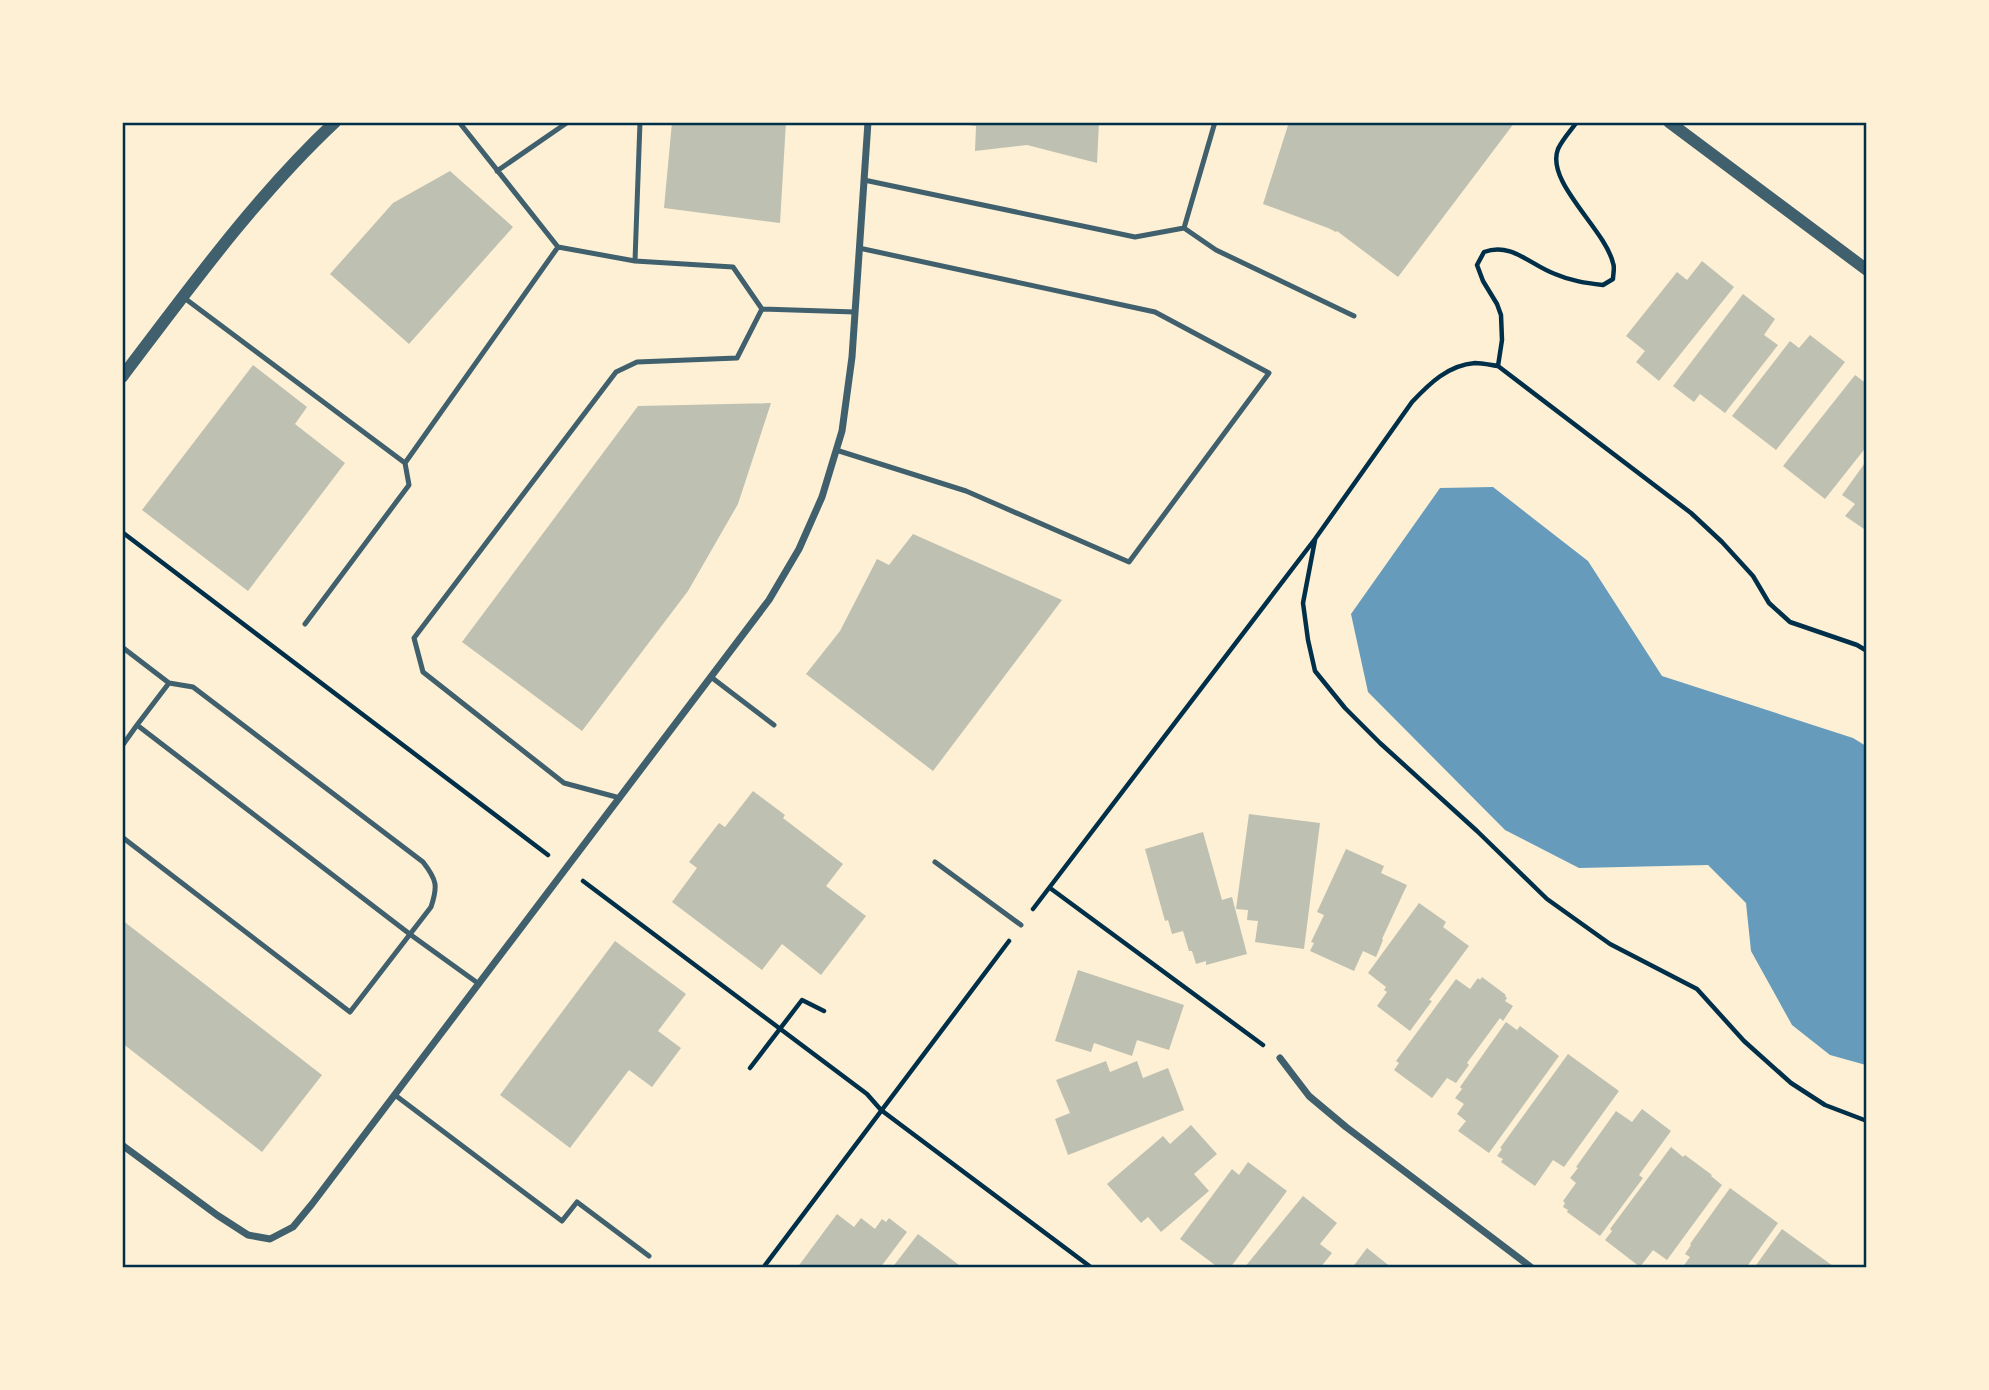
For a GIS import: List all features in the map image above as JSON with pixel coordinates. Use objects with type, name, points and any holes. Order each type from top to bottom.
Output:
[{"type":"street","points":[[122,377],[255,206],[335,122]]},
{"type":"street","points":[[122,1144],[247,1235],[270,1239],[293,1227],[769,600],[799,549],[822,497],[842,431],[852,357],[867,122]]},
{"type":"street","points":[[1669,122],[1867,270]]},
{"type":"street","points":[[1280,1058],[1309,1096],[1346,1128],[1532,1268]]},
{"type":"lane","points":[[458,122],[558,247],[635,261],[733,267],[762,309]]},
{"type":"lane","points":[[497,171],[568,122]]},
{"type":"lane","points":[[635,261],[640,122]]},
{"type":"lane","points":[[1184,228],[1215,122]]},
{"type":"lane","points":[[863,180],[1135,237],[1184,228],[1216,250],[1354,316]]},
{"type":"lane","points":[[405,463],[558,247]]},
{"type":"lane","points":[[836,450],[966,491],[1129,562],[1269,373],[1155,313],[859,248]]},
{"type":"lane","points":[[183,298],[405,463],[409,485],[305,624]]},
{"type":"lane","points":[[762,309],[855,312]]},
{"type":"lane","points":[[620,798],[564,783],[423,672],[414,638],[615,372],[637,362],[737,358],[762,309]]},
{"type":"lane","points":[[122,647],[169,683],[193,687],[424,862],[434,876],[437,891],[431,908],[351,1012],[122,837]]},
{"type":"lane","points":[[711,677],[775,725]]},
{"type":"lane","points":[[122,746],[169,683]]},
{"type":"lane","points":[[137,726],[479,984]]},
{"type":"lane","points":[[935,862],[1021,925]]},
{"type":"lane","points":[[395,1095],[562,1221],[577,1202],[649,1256]]},
{"type":"path","points":[[1498,366],[1502,340],[1501,315],[1477,265],[1483,252],[1496,248],[1515,253],[1552,273],[1576,282],[1603,285],[1613,279],[1614,264],[1594,225],[1562,184],[1557,167],[1558,150],[1577,122]]},
{"type":"path","points":[[763,1268],[1315,539],[1412,402],[1445,372],[1476,363],[1498,366],[1691,513],[1753,576],[1769,603],[1790,622],[1867,651]]},
{"type":"path","points":[[122,531],[867,1094],[881,1110],[1091,1268]]},
{"type":"path","points":[[1315,539],[1303,603],[1308,640],[1315,671],[1345,708],[1547,899],[1610,944],[1697,989],[1744,1041],[1791,1083],[1825,1105],[1867,1121]]},
{"type":"path","points":[[1050,888],[1280,1058]]},
{"type":"path","points":[[750,1068],[802,1000],[824,1011]]},
{"type":"water","points":[[1493,487],[1588,561],[1662,676],[1853,738],[1866,746],[1866,1065],[1830,1055],[1792,1025],[1751,951],[1746,903],[1708,865],[1579,868],[1505,830],[1368,692],[1351,614],[1440,488]]},
{"type":"building","points":[[672,122],[786,122],[780,223],[664,208]]},
{"type":"building","points":[[961,122],[1099,122],[1097,163],[1027,145],[975,151],[976,126]]},
{"type":"building","points":[[1289,122],[1515,122],[1398,277],[1337,231],[1263,204]]},
{"type":"building","points":[[450,171],[513,227],[409,344],[330,274],[393,203]]},
{"type":"building","points":[[1702,261],[1734,287],[1659,381],[1636,362],[1645,351],[1626,336],[1677,272],[1687,280]]},
{"type":"building","points":[[1743,294],[1775,319],[1764,335],[1778,345],[1725,413],[1700,394],[1694,402],[1673,386]]},
{"type":"building","points":[[1810,335],[1845,362],[1776,450],[1732,416],[1790,341],[1799,348]]},
{"type":"building","points":[[253,365],[307,407],[295,424],[345,463],[248,591],[142,510]]},
{"type":"building","points":[[1855,375],[1867,384],[1867,446],[1825,499],[1783,466]]},
{"type":"building","points":[[771,403],[738,504],[688,591],[582,731],[462,642],[638,406]]},
{"type":"building","points":[[1867,460],[1867,531],[1845,516],[1855,504],[1842,495]]},
{"type":"building","points":[[913,534],[1062,600],[933,771],[806,674],[840,631],[877,559],[889,565]]},
{"type":"building","points":[[753,791],[843,864],[826,886],[866,916],[821,975],[782,944],[762,970],[672,902],[697,868],[689,862],[719,823],[725,827]]},
{"type":"building","points":[[1249,814],[1320,823],[1304,949],[1255,942],[1258,921],[1247,920],[1248,910],[1236,909]]},
{"type":"building","points":[[1203,832],[1222,900],[1232,897],[1247,954],[1206,965],[1206,961],[1196,964],[1183,931],[1172,934],[1168,920],[1165,921],[1145,849]]},
{"type":"building","points":[[1346,849],[1384,866],[1381,873],[1407,885],[1376,957],[1363,951],[1354,971],[1310,951],[1314,943],[1311,942],[1324,915],[1317,912]]},
{"type":"building","points":[[1419,903],[1446,922],[1443,927],[1469,946],[1410,1031],[1377,1006],[1387,992],[1384,990],[1386,987],[1368,973]]},
{"type":"building","points":[[122,920],[322,1075],[262,1152],[122,1043]]},
{"type":"building","points":[[615,941],[686,994],[658,1031],[681,1048],[652,1087],[629,1070],[570,1148],[500,1095]]},
{"type":"building","points":[[1078,970],[1184,1005],[1169,1050],[1137,1040],[1132,1056],[1094,1043],[1091,1052],[1055,1041]]},
{"type":"building","points":[[1482,977],[1506,995],[1505,1001],[1513,1006],[1503,1021],[1500,1018],[1467,1063],[1469,1065],[1456,1083],[1447,1078],[1432,1098],[1394,1070],[1399,1063],[1396,1061],[1456,979],[1470,989],[1478,978],[1480,980]]},
{"type":"building","points":[[1506,1022],[1517,1030],[1520,1026],[1559,1056],[1489,1153],[1458,1131],[1466,1121],[1457,1114],[1464,1104],[1455,1098]]},
{"type":"building","points":[[1568,1054],[1619,1091],[1564,1167],[1553,1160],[1535,1186],[1501,1162],[1503,1159],[1497,1156],[1502,1149],[1500,1148]]},
{"type":"building","points":[[1106,1061],[1110,1072],[1137,1061],[1143,1078],[1168,1068],[1184,1110],[1068,1155],[1055,1119],[1070,1113],[1056,1080]]},
{"type":"building","points":[[1642,1109],[1671,1131],[1639,1175],[1643,1178],[1600,1236],[1563,1207],[1563,1201],[1576,1183],[1570,1178],[1616,1111],[1632,1122]]},
{"type":"building","points":[[1191,1125],[1217,1154],[1194,1174],[1209,1191],[1161,1232],[1148,1217],[1141,1223],[1107,1184],[1163,1136],[1170,1144]]},
{"type":"building","points":[[1671,1147],[1722,1185],[1667,1260],[1653,1250],[1640,1267],[1605,1240],[1612,1231],[1610,1229]]},
{"type":"building","points":[[1248,1162],[1287,1191],[1230,1268],[1219,1268],[1180,1239],[1232,1169],[1239,1175]]},
{"type":"building","points":[[1730,1188],[1778,1223],[1746,1268],[1682,1268],[1690,1257],[1685,1254],[1690,1244]]},
{"type":"building","points":[[1303,1196],[1337,1223],[1320,1244],[1332,1253],[1320,1268],[1244,1268]]},
{"type":"building","points":[[837,1214],[854,1227],[861,1218],[875,1229],[882,1219],[886,1222],[889,1218],[907,1232],[880,1268],[797,1268]]},
{"type":"building","points":[[1782,1229],[1833,1266],[1754,1268]]},
{"type":"building","points":[[918,1234],[963,1268],[892,1268]]},
{"type":"building","points":[[1367,1248],[1392,1268],[1352,1268]]}]
